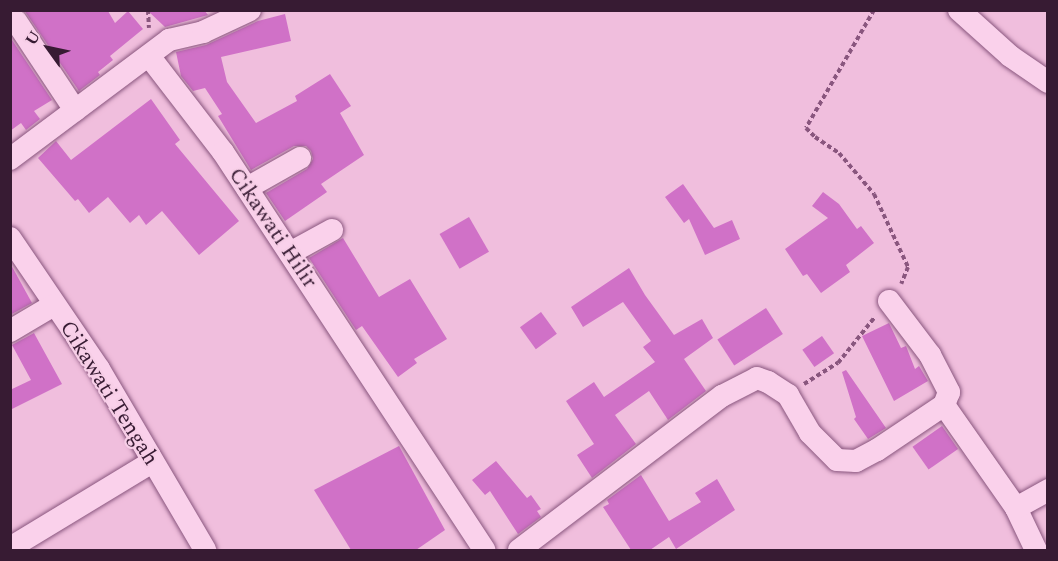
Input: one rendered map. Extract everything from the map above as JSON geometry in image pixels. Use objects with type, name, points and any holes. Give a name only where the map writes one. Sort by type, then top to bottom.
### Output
[{"type":"street","points":[[10,159],[169,40],[203,32],[250,10]]},
{"type":"street","points":[[959,10],[1010,56],[1047,82]]},
{"type":"street","points":[[16,21],[75,110]]},
{"type":"street","name":"Cikawati Hilir","points":[[149,56],[188,104],[247,188],[482,550]]},
{"type":"street","points":[[247,188],[300,158]]},
{"type":"street","points":[[290,253],[332,230]]},
{"type":"street","name":"Cikawati Tengah","points":[[10,238],[99,369],[205,550]]},
{"type":"street","points":[[519,550],[722,396],[757,378],[788,395],[810,433],[837,460],[856,461],[944,405],[949,392],[930,355],[889,301]]},
{"type":"street","points":[[10,331],[54,305]]},
{"type":"street","points":[[944,405],[1016,508],[1036,550]]},
{"type":"street","points":[[10,548],[152,462]]},
{"type":"street","points":[[1016,508],[1047,490]]},
{"type":"path","points":[[788,395],[838,363],[889,301],[908,267],[874,194],[839,153],[806,128],[874,10]]},
{"type":"building","points":[[24,10],[108,11],[115,23],[128,11],[143,29],[110,56],[113,60],[98,72],[100,75],[79,91]]},
{"type":"building","points":[[147,10],[204,10],[208,15],[165,27]]},
{"type":"building","points":[[285,14],[291,41],[221,57],[227,82],[256,123],[297,101],[295,96],[330,74],[351,106],[340,113],[364,155],[321,184],[327,192],[285,221],[266,193],[307,169],[313,159],[311,151],[306,146],[294,146],[251,170],[218,116],[222,114],[205,88],[193,91],[181,76],[176,52],[206,45],[258,21]]},
{"type":"building","points":[[10,37],[52,100],[34,111],[40,119],[26,130],[21,123],[10,131]]},
{"type":"building","points":[[151,99],[180,140],[175,144],[239,221],[199,255],[162,211],[146,225],[139,215],[130,223],[108,197],[89,213],[78,199],[75,201],[38,158],[56,141],[71,160]]},
{"type":"building","points":[[683,184],[714,228],[732,220],[740,239],[705,255],[689,219],[684,223],[665,197]]},
{"type":"building","points":[[823,192],[839,204],[857,229],[861,226],[874,243],[846,265],[850,272],[821,293],[807,274],[803,276],[785,249],[828,218],[812,206]]},
{"type":"building","points":[[469,217],[489,252],[460,269],[440,234]]},
{"type":"building","points":[[343,238],[379,297],[410,279],[447,339],[414,359],[417,363],[398,377],[362,326],[356,330],[309,258]]},
{"type":"building","points":[[10,263],[32,303],[10,315]]},
{"type":"building","points":[[629,268],[674,335],[702,319],[713,338],[684,359],[706,391],[668,420],[649,391],[615,415],[636,444],[592,478],[577,455],[594,444],[566,401],[594,382],[604,397],[655,362],[643,347],[651,341],[623,302],[583,327],[571,307]]},
{"type":"building","points":[[766,308],[783,334],[734,366],[717,340]]},
{"type":"building","points":[[541,312],[557,334],[536,349],[520,327]]},
{"type":"building","points":[[889,323],[901,348],[906,346],[915,369],[919,366],[928,381],[894,401],[862,336]]},
{"type":"building","points":[[34,333],[62,384],[10,410],[10,390],[31,380],[12,345]]},
{"type":"building","points":[[822,336],[834,353],[814,367],[802,350]]},
{"type":"building","points":[[846,370],[886,428],[868,439],[854,419],[856,417],[842,372]]},
{"type":"building","points":[[942,426],[958,449],[929,470],[913,447]]},
{"type":"building","points":[[399,446],[445,530],[416,550],[351,550],[314,490]]},
{"type":"building","points":[[496,461],[527,498],[531,495],[541,509],[537,511],[541,517],[518,534],[490,491],[485,495],[472,480]]},
{"type":"building","points":[[641,475],[669,521],[701,502],[695,493],[717,479],[735,510],[676,549],[669,537],[650,550],[631,550],[603,507],[609,504],[607,500]]}]
